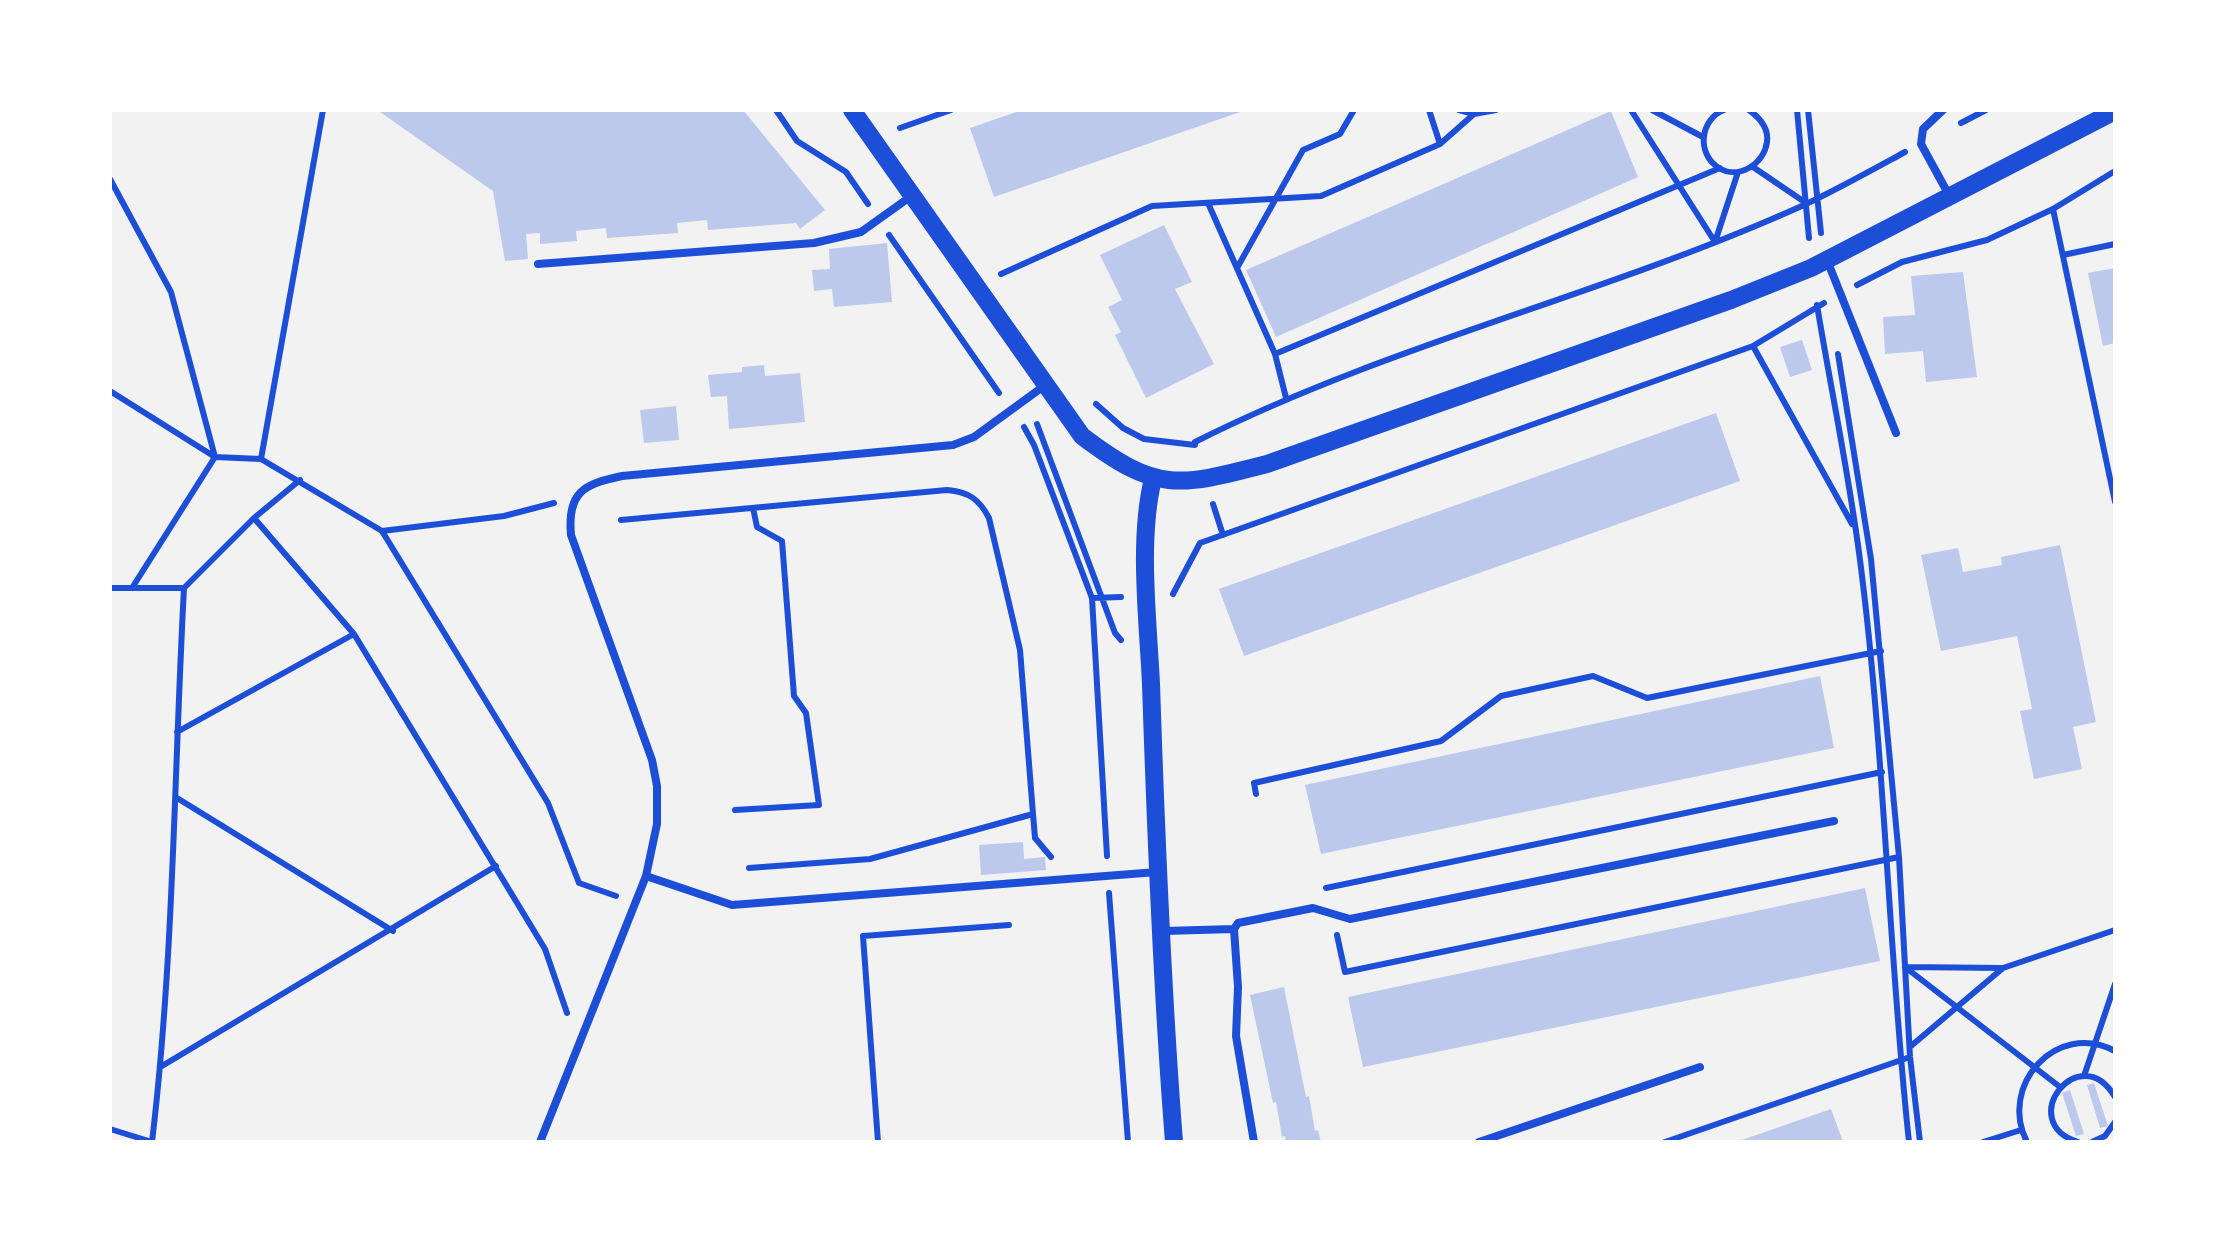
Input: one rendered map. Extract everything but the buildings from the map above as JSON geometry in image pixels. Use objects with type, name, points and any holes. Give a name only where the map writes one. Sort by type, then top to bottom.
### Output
[{"type":"street","points":[[852,110],[1082,436],[1121,466],[1152,479],[1206,480],[1267,464],[1731,300],[1820,264],[2115,111]]},
{"type":"street","points":[[1152,479],[1146,505],[1157,872],[1174,1142]]},
{"type":"lane","points":[[1943,110],[1923,129],[1921,144],[1950,196]]},
{"type":"lane","points":[[538,264],[814,243],[861,232],[912,196]]},
{"type":"lane","points":[[1820,264],[1841,294],[1896,433]]},
{"type":"lane","points":[[540,1142],[646,876],[657,824],[652,760],[571,534],[569,516],[575,498],[586,486],[622,476],[953,445],[974,438],[1044,386]]},
{"type":"lane","points":[[1254,1142],[1236,1036],[1234,929],[1238,923],[1313,908],[1350,919],[1834,821]]},
{"type":"lane","points":[[646,876],[732,905],[1157,872]]},
{"type":"lane","points":[[1160,931],[1234,929]]},
{"type":"lane","points":[[1479,1142],[1700,1067]]},
{"type":"path","points":[[262,459],[324,110]]},
{"type":"path","points":[[776,110],[797,141],[846,172],[1012,412],[1034,446],[1092,598],[1126,597]]},
{"type":"path","points":[[900,128],[952,110]]},
{"type":"path","points":[[1237,268],[1303,150],[1340,134],[1354,110]]},
{"type":"path","points":[[1429,110],[1440,144]]},
{"type":"path","points":[[1459,110],[1474,114],[1496,110]]},
{"type":"path","points":[[1631,110],[1715,242]]},
{"type":"path","points":[[1652,110],[1703,136]]},
{"type":"path","points":[[1720,111],[1707,123],[1703,136],[1707,155],[1720,168],[1738,172],[1753,167],[1764,154],[1768,138],[1763,122],[1750,110]]},
{"type":"path","points":[[1796,110],[1807,204],[1820,264]]},
{"type":"path","points":[[1808,110],[1818,198],[1817,307],[1856,532],[1870,654],[1909,1142]]},
{"type":"path","points":[[1086,394],[1123,428],[1144,439],[1194,442],[1286,398],[1715,242],[1807,204],[1986,110]]},
{"type":"path","points":[[1009,287],[1000,274],[1152,206],[1321,196],[1440,144],[1474,114]]},
{"type":"path","points":[[1753,167],[1807,204]]},
{"type":"path","points":[[1275,354],[1720,168]]},
{"type":"path","points":[[1841,294],[1902,262],[1987,240],[2053,208],[2115,171]]},
{"type":"path","points":[[1715,242],[1738,172]]},
{"type":"path","points":[[110,179],[171,292],[215,457],[132,588]]},
{"type":"path","points":[[1208,203],[1275,354],[1286,398]]},
{"type":"path","points":[[2053,208],[2115,502]]},
{"type":"path","points":[[2063,256],[2115,244]]},
{"type":"path","points":[[1172,595],[1200,543],[1753,346],[1830,300],[1832,318]]},
{"type":"path","points":[[1836,337],[1871,559],[1892,770],[1910,1057],[1920,1142]]},
{"type":"path","points":[[1753,346],[1871,559]]},
{"type":"path","points":[[110,391],[215,457],[262,459],[382,531],[548,803],[579,883],[636,903]]},
{"type":"path","points":[[1023,403],[1037,424],[1115,634],[1122,641],[1150,652]]},
{"type":"path","points":[[1194,442],[1223,535]]},
{"type":"path","points":[[110,1129],[152,1142],[161,1066],[184,588],[254,518],[300,480]]},
{"type":"path","points":[[622,520],[948,490],[972,495],[982,504],[988,518],[1020,650],[1035,838],[1053,860],[1055,879]]},
{"type":"path","points":[[382,531],[504,516],[575,498]]},
{"type":"path","points":[[735,810],[819,805],[806,713],[794,696],[782,541],[757,527],[754,508]]},
{"type":"path","points":[[254,518],[354,634],[545,948],[580,1047]]},
{"type":"path","points":[[110,588],[184,588]]},
{"type":"path","points":[[176,733],[354,634]]},
{"type":"path","points":[[1256,794],[1254,783],[1440,741],[1501,696],[1592,676],[1648,698],[1880,652]]},
{"type":"path","points":[[1324,888],[1892,770]]},
{"type":"path","points":[[176,798],[392,930]]},
{"type":"path","points":[[749,868],[870,860],[1033,814]]},
{"type":"path","points":[[1333,914],[1345,972],[1899,857]]},
{"type":"path","points":[[161,1066],[496,866]]},
{"type":"path","points":[[878,1142],[863,936],[1009,925]]},
{"type":"path","points":[[1905,967],[2002,968],[2115,930]]},
{"type":"path","points":[[1905,967],[2060,1087]]},
{"type":"path","points":[[1910,1047],[2002,968]]},
{"type":"path","points":[[2084,1076],[2115,984]]},
{"type":"path","points":[[2027,1142],[2018,1109],[2021,1088],[2034,1067],[2064,1046],[2095,1044],[2115,1051]]},
{"type":"path","points":[[1665,1142],[1910,1057]]},
{"type":"path","points":[[2073,1141],[2062,1134],[2052,1116],[2051,1106],[2060,1087],[2084,1076],[2099,1079],[2115,1097]]},
{"type":"path","points":[[2092,1142],[2108,1139],[2115,1122]]},
{"type":"path","points":[[1983,1142],[2021,1130]]}]
